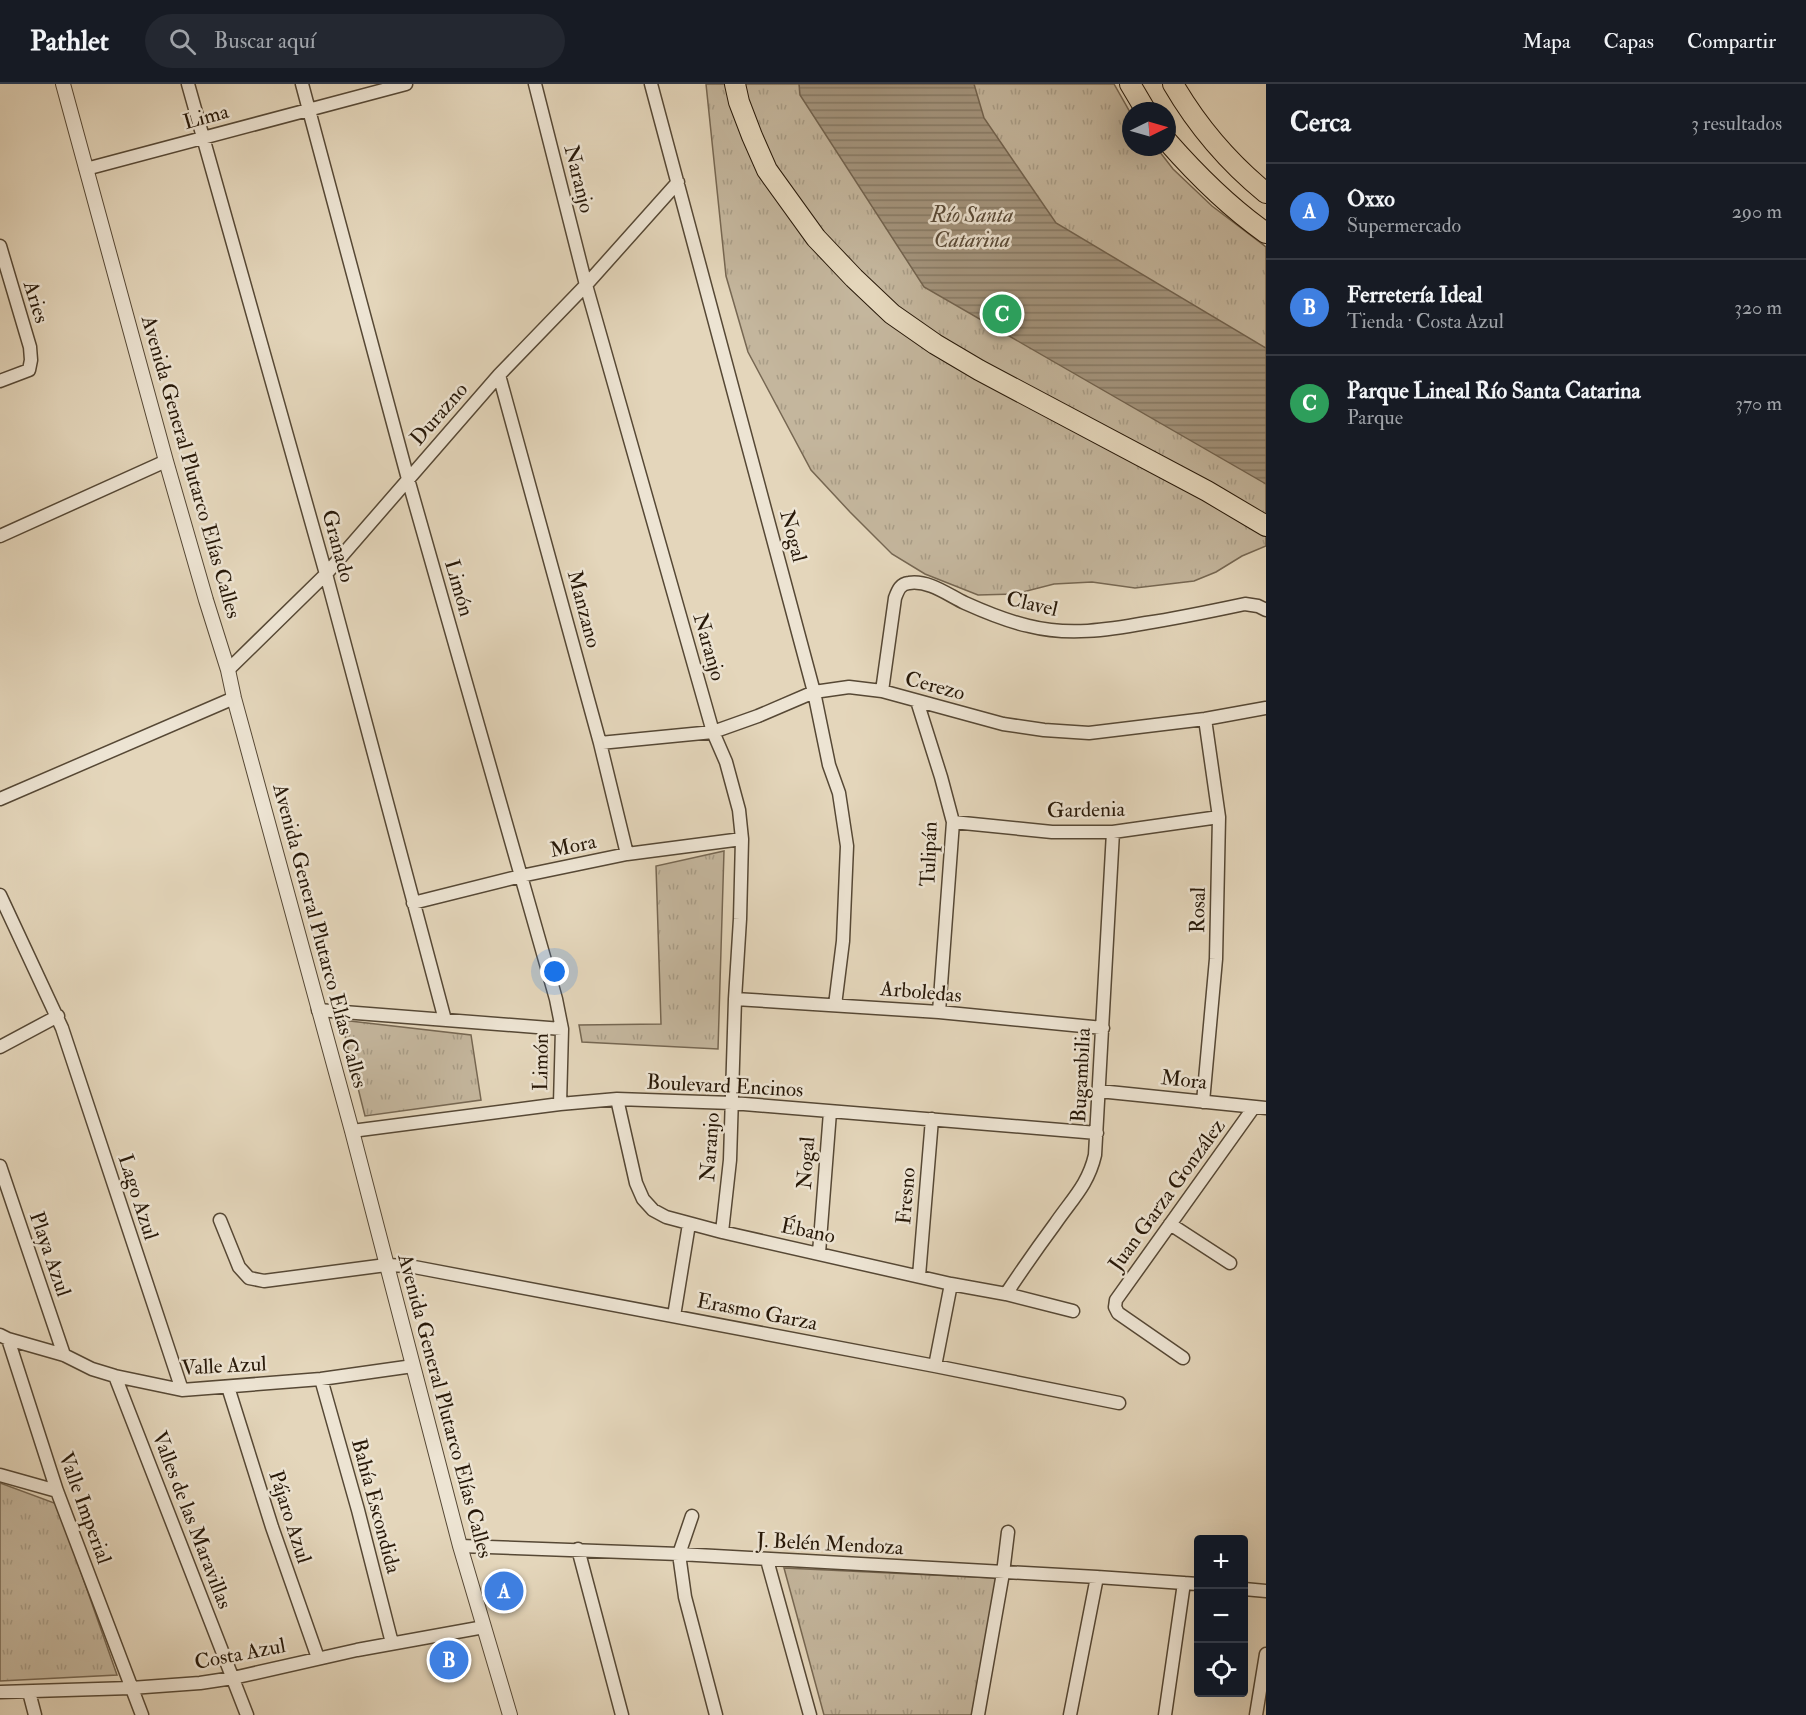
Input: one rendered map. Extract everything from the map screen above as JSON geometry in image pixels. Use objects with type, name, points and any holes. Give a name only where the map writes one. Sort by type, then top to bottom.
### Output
[{"type":"highway","points":[[735,84],[752,136],[767,170],[816,238],[892,314],[935,344],[980,370],[1207,491],[1266,526]]},
{"type":"highway","points":[[1130,84],[1141,102]]},
{"type":"highway","points":[[1173,84],[1186,107],[1211,141],[1241,173],[1266,193]]},
{"type":"highway","points":[[1176,151],[1194,172],[1266,233]]},
{"type":"street","name":"Avenida General Plutarco Elías Calles","points":[[63,84],[166,461],[228,670],[352,1131],[460,1546],[510,1715]]},
{"type":"street","name":"Granado","points":[[188,84],[326,574],[445,1020]]},
{"type":"street","name":"Limón","points":[[302,84],[408,479],[556,999],[562,1029],[560,1104]]},
{"type":"street","name":"Lima","points":[[86,169],[406,84]]},
{"type":"street","name":"Naranjo","points":[[535,84],[586,285],[713,732],[726,762],[740,810],[742,839],[740,920],[730,1160],[722,1232]]},
{"type":"street","name":"Nogal","points":[[651,84],[814,692],[829,765],[839,793],[847,846],[843,941],[835,1005]]},
{"type":"street","name":"Durazno","points":[[228,670],[326,574],[499,375],[586,285],[678,182]]},
{"type":"street","name":"Aries","points":[[0,246],[5,288],[30,347],[31,360],[28,370],[0,381]]},
{"type":"street","name":"Manzano","points":[[499,375],[600,743],[627,854]]},
{"type":"street","points":[[0,536],[166,461]]},
{"type":"street","name":"Clavel","points":[[882,691],[895,598],[900,587],[907,583],[930,586],[1004,620],[1058,631],[1084,632],[1120,627],[1245,604],[1266,610]]},
{"type":"street","name":"Cerezo","points":[[600,743],[713,732],[814,692],[849,687],[882,691],[1003,724],[1089,733],[1205,719],[1266,708]]},
{"type":"street","points":[[0,799],[234,698]]},
{"type":"street","name":"Tulipán","points":[[917,701],[938,766],[952,822],[939,1012]]},
{"type":"street","name":"Rosal","points":[[1203,1102],[1216,959],[1219,817],[1205,719]]},
{"type":"street","name":"Gardenia","points":[[952,822],[1052,832],[1113,832],[1219,817]]},
{"type":"street","name":"Bugambilia","points":[[1006,1294],[1084,1186],[1092,1170],[1097,1133],[1113,832]]},
{"type":"street","name":"Mora","points":[[413,903],[521,876],[627,854],[742,839]]},
{"type":"street","name":"Lago Azul","points":[[0,895],[58,1016],[182,1390]]},
{"type":"street","name":"Arboledas","points":[[735,999],[939,1012],[1103,1028]]},
{"type":"street","points":[[318,1010],[562,1029]]},
{"type":"street","points":[[0,1047],[58,1016]]},
{"type":"street","name":"Mora","points":[[1099,1091],[1260,1107]]},
{"type":"street","name":"Boulevard Encinos","points":[[352,1131],[560,1104],[617,1099],[732,1103],[1097,1133]]},
{"type":"street","name":"Ébano","points":[[617,1099],[636,1183],[643,1199],[653,1210],[666,1217],[722,1232],[951,1284],[1006,1294],[1073,1311]]},
{"type":"street","name":"Juan Garza González","points":[[1183,1358],[1118,1313],[1115,1307],[1116,1300],[1170,1224],[1260,1107]]},
{"type":"street","name":"Nogal","points":[[819,1253],[830,1112]]},
{"type":"street","name":"Fresno","points":[[919,1276],[932,1119]]},
{"type":"street","name":"Playa Azul","points":[[0,1166],[63,1355]]},
{"type":"street","name":"Erasmo Garza","points":[[220,1220],[239,1268],[243,1274],[254,1280],[274,1280],[399,1264],[428,1268],[1119,1403]]},
{"type":"street","points":[[674,1316],[689,1224]]},
{"type":"street","points":[[1170,1224],[1230,1263]]},
{"type":"street","points":[[935,1366],[951,1284]]},
{"type":"street","name":"Valle Azul","points":[[4,1337],[63,1355],[92,1369],[115,1376],[182,1390],[321,1378],[413,1366]]},
{"type":"street","name":"Valle Imperial","points":[[4,1337],[57,1491],[141,1715]]},
{"type":"street","name":"Valles de las Maravillas","points":[[115,1376],[247,1715]]},
{"type":"street","name":"Bahía Escondida","points":[[321,1378],[392,1643]]},
{"type":"street","name":"Pájaro Azul","points":[[228,1387],[272,1527],[318,1658]]},
{"type":"street","points":[[0,1475],[57,1491]]},
{"type":"street","points":[[692,1516],[679,1554],[685,1597],[716,1715]]},
{"type":"street","points":[[978,1715],[1008,1532]]},
{"type":"street","name":"J. Belén Mendoza","points":[[460,1546],[679,1554],[1194,1584]]},
{"type":"street","points":[[578,1549],[622,1715]]},
{"type":"street","points":[[767,1560],[810,1715]]},
{"type":"street","points":[[1070,1715],[1097,1577]]},
{"type":"street","points":[[1164,1715],[1184,1583]]},
{"type":"street","points":[[1248,1589],[1266,1591]]},
{"type":"street","name":"Costa Azul","points":[[0,1692],[131,1688],[200,1683],[233,1678],[392,1643],[484,1627]]},
{"type":"street","points":[[1256,1715],[1266,1654]]},
{"type":"street","points":[[29,1692],[35,1715]]},
{"type":"green space","points":[[706,84],[1114,84],[1124,102],[1122,102],[1122,156],[1163,156],[1173,169],[1212,206],[1266,247],[1266,546],[1194,581],[1135,588],[1092,582],[1054,584],[1015,594],[978,595],[925,574],[892,554],[811,470],[748,352],[726,276]]},
{"type":"green space","points":[[724,851],[718,1049],[582,1042],[579,1025],[661,1024],[656,866]]},
{"type":"green space","points":[[341,1020],[471,1035],[481,1100],[365,1116]]},
{"type":"green space","points":[[0,1483],[57,1504],[117,1675],[0,1681]]},
{"type":"green space","points":[[784,1568],[996,1578],[975,1715],[824,1715]]},
{"type":"water","name":"Río Santa Catarina","points":[[799,84],[974,84],[984,118],[1056,223],[1266,348],[1266,484],[924,287],[800,95]]},
{"type":"place","name":"Parque Lineal Río Santa Catarina","points":[[1002,314]]},
{"type":"place","name":"Oxxo","points":[[504,1591]]},
{"type":"place","name":"Ferretería Ideal","points":[[449,1660]]}]
